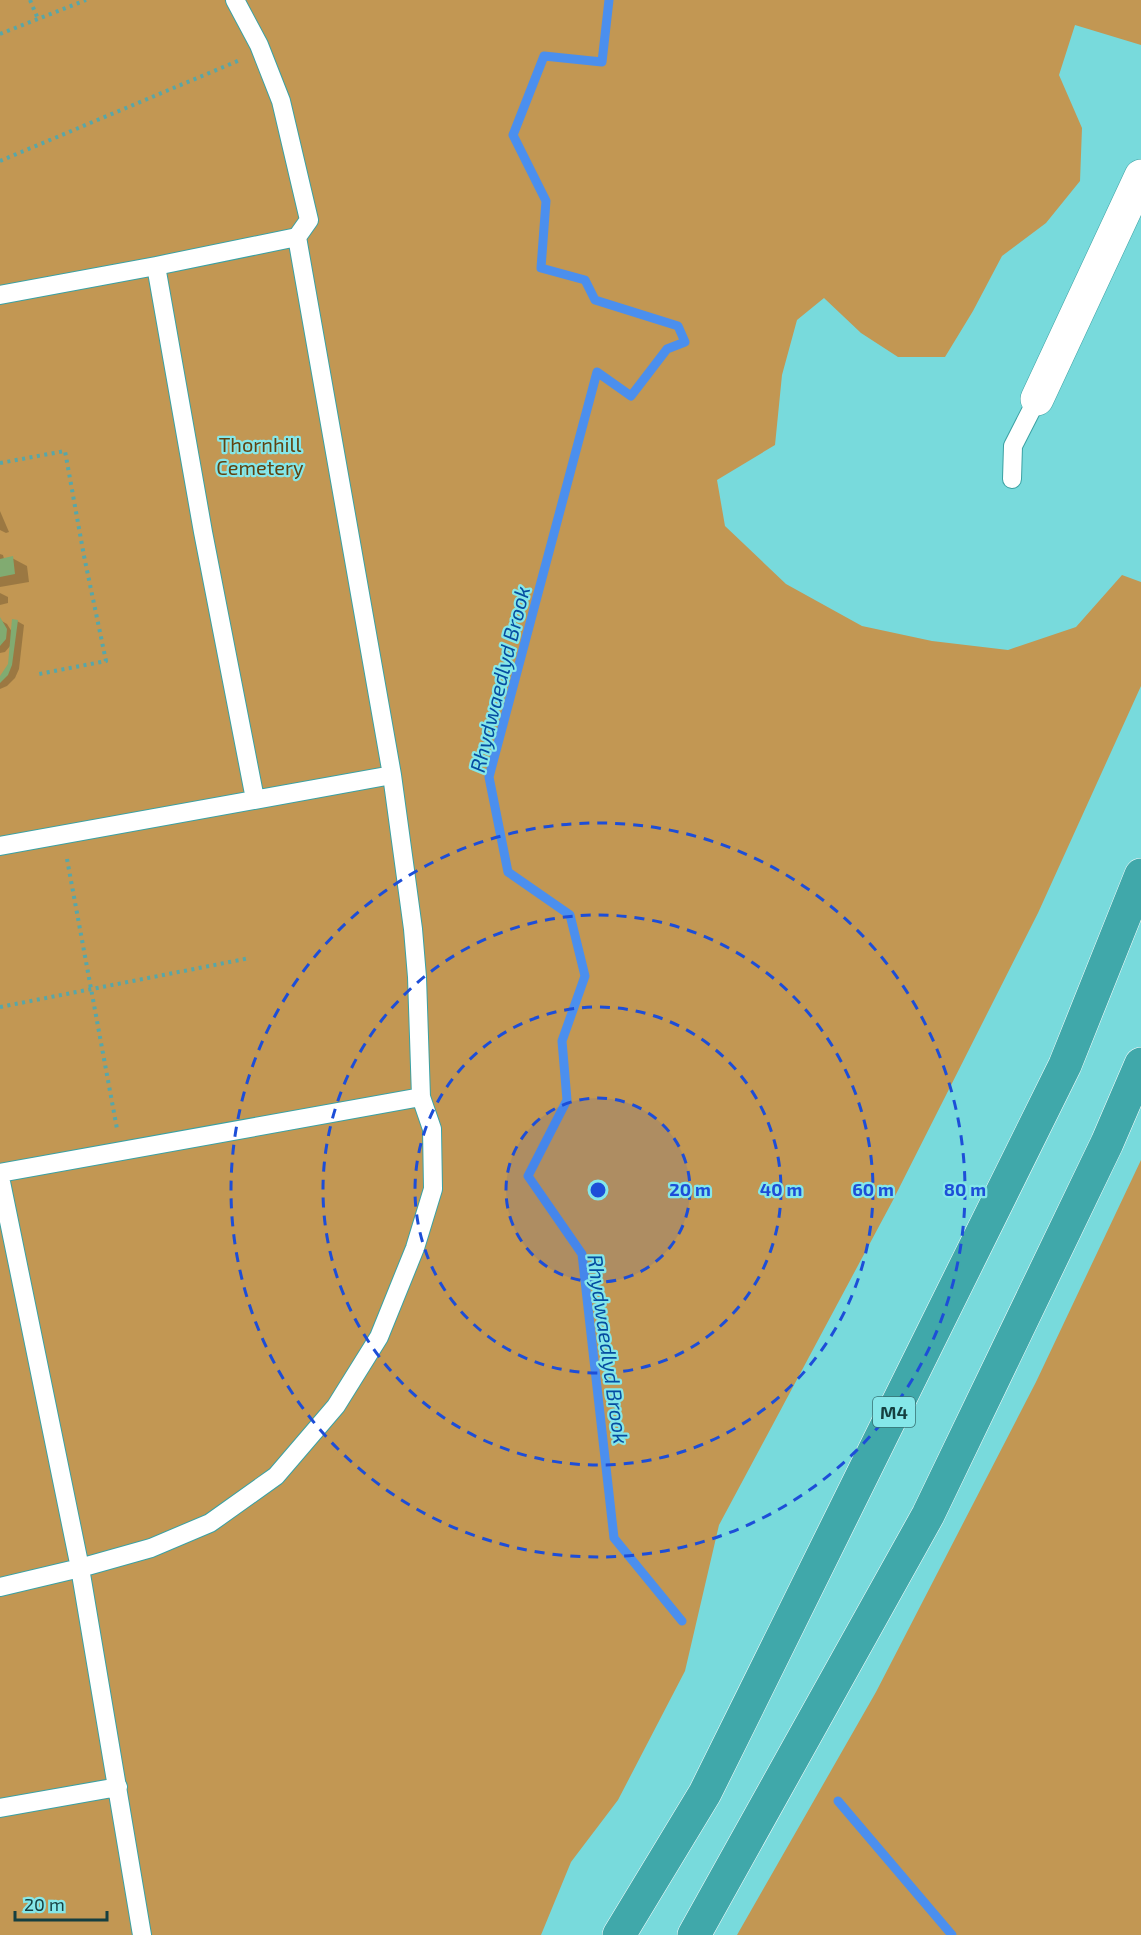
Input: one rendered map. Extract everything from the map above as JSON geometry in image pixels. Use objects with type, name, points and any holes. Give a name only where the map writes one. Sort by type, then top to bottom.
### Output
[{"type":"highway","name":"M4","points":[[619,1935],[705,1793],[1059,1076],[1141,875]]},
{"type":"highway","points":[[694,1935],[928,1515],[1107,1143],[1141,1064]]},
{"type":"street","points":[[1037,399],[1141,176]]},
{"type":"lane","points":[[0,295],[297,237],[309,220],[281,101],[261,50],[235,0]]},
{"type":"lane","points":[[0,1587],[151,1548],[210,1523],[276,1476],[336,1406],[379,1337],[415,1248],[433,1189],[432,1129],[421,1097],[417,977],[409,892],[392,775],[297,237]]},
{"type":"lane","points":[[156,266],[203,532],[255,799]]},
{"type":"lane","points":[[1012,479],[1013,446],[1037,399]]},
{"type":"lane","points":[[0,846],[392,775]]},
{"type":"lane","points":[[142,1935],[80,1568],[0,1175],[421,1097]]},
{"type":"lane","points":[[0,1808],[118,1787]]},
{"type":"path","points":[[30,0],[38,19]]},
{"type":"path","points":[[0,34],[86,0]]},
{"type":"path","points":[[0,161],[261,50]]},
{"type":"path","points":[[0,463],[65,451],[106,661],[39,674]]},
{"type":"path","points":[[63,834],[121,1151]]},
{"type":"path","points":[[0,1007],[250,958]]},
{"type":"green space","name":"Thornhill Cemetery","points":[[0,0],[1141,0],[1141,45],[1075,25],[1059,75],[1082,128],[1080,181],[1046,223],[1002,256],[945,357],[898,357],[861,333],[824,298],[797,320],[782,375],[775,445],[717,480],[725,526],[786,584],[862,626],[932,641],[1008,650],[1076,627],[1122,575],[1141,582],[1141,686],[1038,913],[892,1202],[719,1525],[685,1671],[618,1800],[571,1862],[541,1935],[0,1935]]},
{"type":"green space","points":[[1141,1160],[1141,1935],[737,1935],[876,1692],[1036,1382]]},
{"type":"building","points":[[13,556],[15,574],[0,577],[0,559]]},
{"type":"building","points":[[0,617],[7,629],[6,639],[0,646]]},
{"type":"building","points":[[12,619],[18,620],[12,665],[8,675],[0,683],[0,676],[8,664]]},
{"type":"waterway","name":"Rhydwaedlyd Brook","points":[[609,0],[602,62],[544,56],[513,135],[546,201],[541,268],[585,280],[595,300],[678,326],[685,342],[667,349],[631,396],[597,372],[489,777],[508,872],[570,915],[585,976],[562,1041],[567,1100],[528,1176],[582,1254],[614,1538],[682,1621]]},
{"type":"waterway","name":"Rhydwaedlyd Brook","points":[[838,1801],[952,1935]]}]
